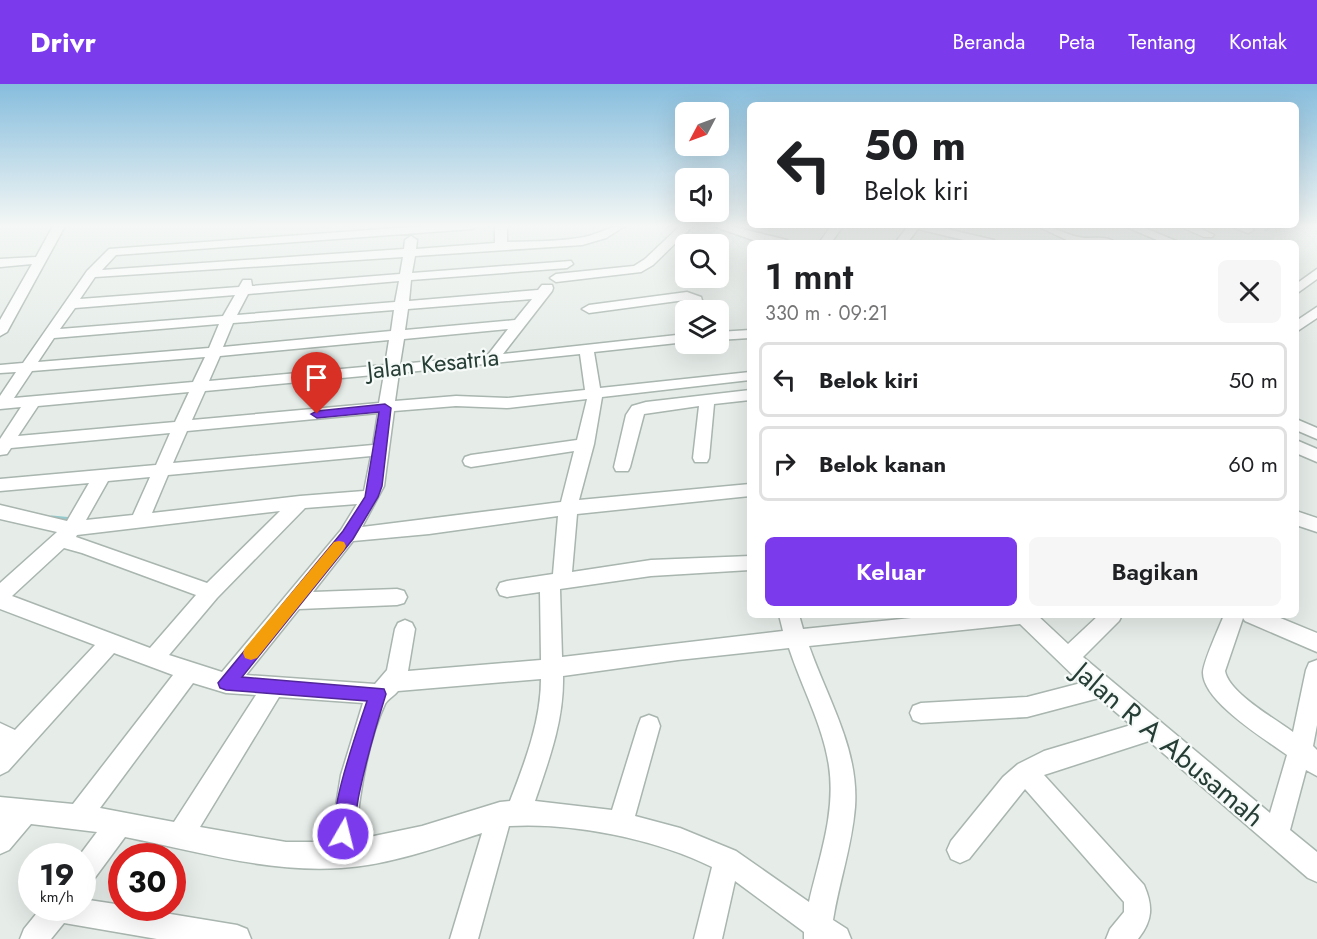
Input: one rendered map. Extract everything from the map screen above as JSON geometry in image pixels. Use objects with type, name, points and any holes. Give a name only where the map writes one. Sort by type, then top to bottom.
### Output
[{"type":"street","points":[[0,332],[37,266]]},
{"type":"street","points":[[1,404],[98,266]]},
{"type":"street","points":[[91,274],[224,266]]},
{"type":"street","points":[[139,522],[198,386],[254,266]]},
{"type":"street","points":[[226,683],[348,535],[371,497],[406,266]]},
{"type":"street","points":[[71,304],[545,266]]},
{"type":"street","points":[[493,357],[566,266]]},
{"type":"street","points":[[556,278],[637,269],[642,266]]},
{"type":"street","points":[[1299,288],[1317,273]]},
{"type":"street","points":[[51,334],[542,294]]},
{"type":"street","points":[[589,309],[687,296],[696,300]]},
{"type":"street","points":[[0,299],[18,298]]},
{"type":"street","points":[[1299,322],[1317,311]]},
{"type":"street","points":[[1299,323],[1317,327]]},
{"type":"street","points":[[0,369],[517,324]]},
{"type":"street","points":[[729,335],[747,334]]},
{"type":"street","name":"Jalan Kesatria","points":[[1,404],[391,369],[675,339]]},
{"type":"street","points":[[464,939],[509,813],[541,751],[549,720],[556,582],[568,508],[596,402],[586,349]]},
{"type":"street","points":[[3,448],[456,401],[507,403],[747,376]]},
{"type":"street","points":[[622,467],[634,415],[638,410],[747,395]]},
{"type":"street","points":[[701,458],[707,399]]},
{"type":"street","points":[[3,448],[33,401]]},
{"type":"street","points":[[1299,425],[1317,434]]},
{"type":"street","points":[[471,461],[586,444]]},
{"type":"street","points":[[1299,447],[1317,456]]},
{"type":"street","points":[[0,485],[380,450]]},
{"type":"street","points":[[0,594],[67,534],[102,476]]},
{"type":"street","points":[[348,535],[429,527],[568,508],[747,490]]},
{"type":"street","points":[[67,534],[139,522],[300,502],[371,497]]},
{"type":"street","points":[[153,659],[210,592],[300,502]]},
{"type":"street","points":[[0,512],[67,534],[87,547],[210,592]]},
{"type":"street","points":[[1299,519],[1317,525]]},
{"type":"street","points":[[507,589],[651,568],[747,563]]},
{"type":"street","points":[[294,601],[397,597]]},
{"type":"street","points":[[0,600],[153,659],[226,683],[273,687],[385,688],[794,639],[995,618]]},
{"type":"street","points":[[0,809],[120,823],[212,843],[286,854],[341,855],[384,849],[509,813],[620,825],[678,840],[727,860],[824,935],[841,820],[842,768],[831,726],[794,639],[790,618]]},
{"type":"street","name":"Jalan R A Abusamah","points":[[1027,618],[1068,658],[1317,869]]},
{"type":"street","points":[[1068,658],[1109,618]]},
{"type":"street","points":[[1233,618],[1214,671],[1216,682],[1227,696],[1309,758]]},
{"type":"street","points":[[1259,618],[1317,643]]},
{"type":"street","points":[[341,855],[345,812],[358,755],[385,688],[405,629]]},
{"type":"street","points":[[0,763],[9,739],[110,643]]},
{"type":"street","points":[[1276,834],[1309,758],[1317,670]]},
{"type":"street","points":[[78,817],[184,678]]},
{"type":"street","points":[[180,836],[273,687]]},
{"type":"street","points":[[921,713],[1027,707],[1102,687]]},
{"type":"street","points":[[620,825],[649,726]]},
{"type":"street","points":[[960,850],[1012,785],[1026,772],[1044,762],[1098,748],[1152,729]]},
{"type":"street","points":[[1026,772],[1135,894],[1139,914],[1120,939]]},
{"type":"street","points":[[0,841],[26,811]]},
{"type":"street","points":[[96,855],[120,823]]},
{"type":"street","points":[[708,939],[727,860]]},
{"type":"street","points":[[34,939],[58,908],[160,933],[237,939]]},
{"type":"waterway","points":[[52,518],[73,520]]},
{"type":"slow traffic","points":[[251,653],[339,546]]},
{"type":"route","points":[[317,414],[385,408],[375,486],[371,497],[348,535],[226,683],[378,694],[358,755],[345,812],[343,834]]}]
